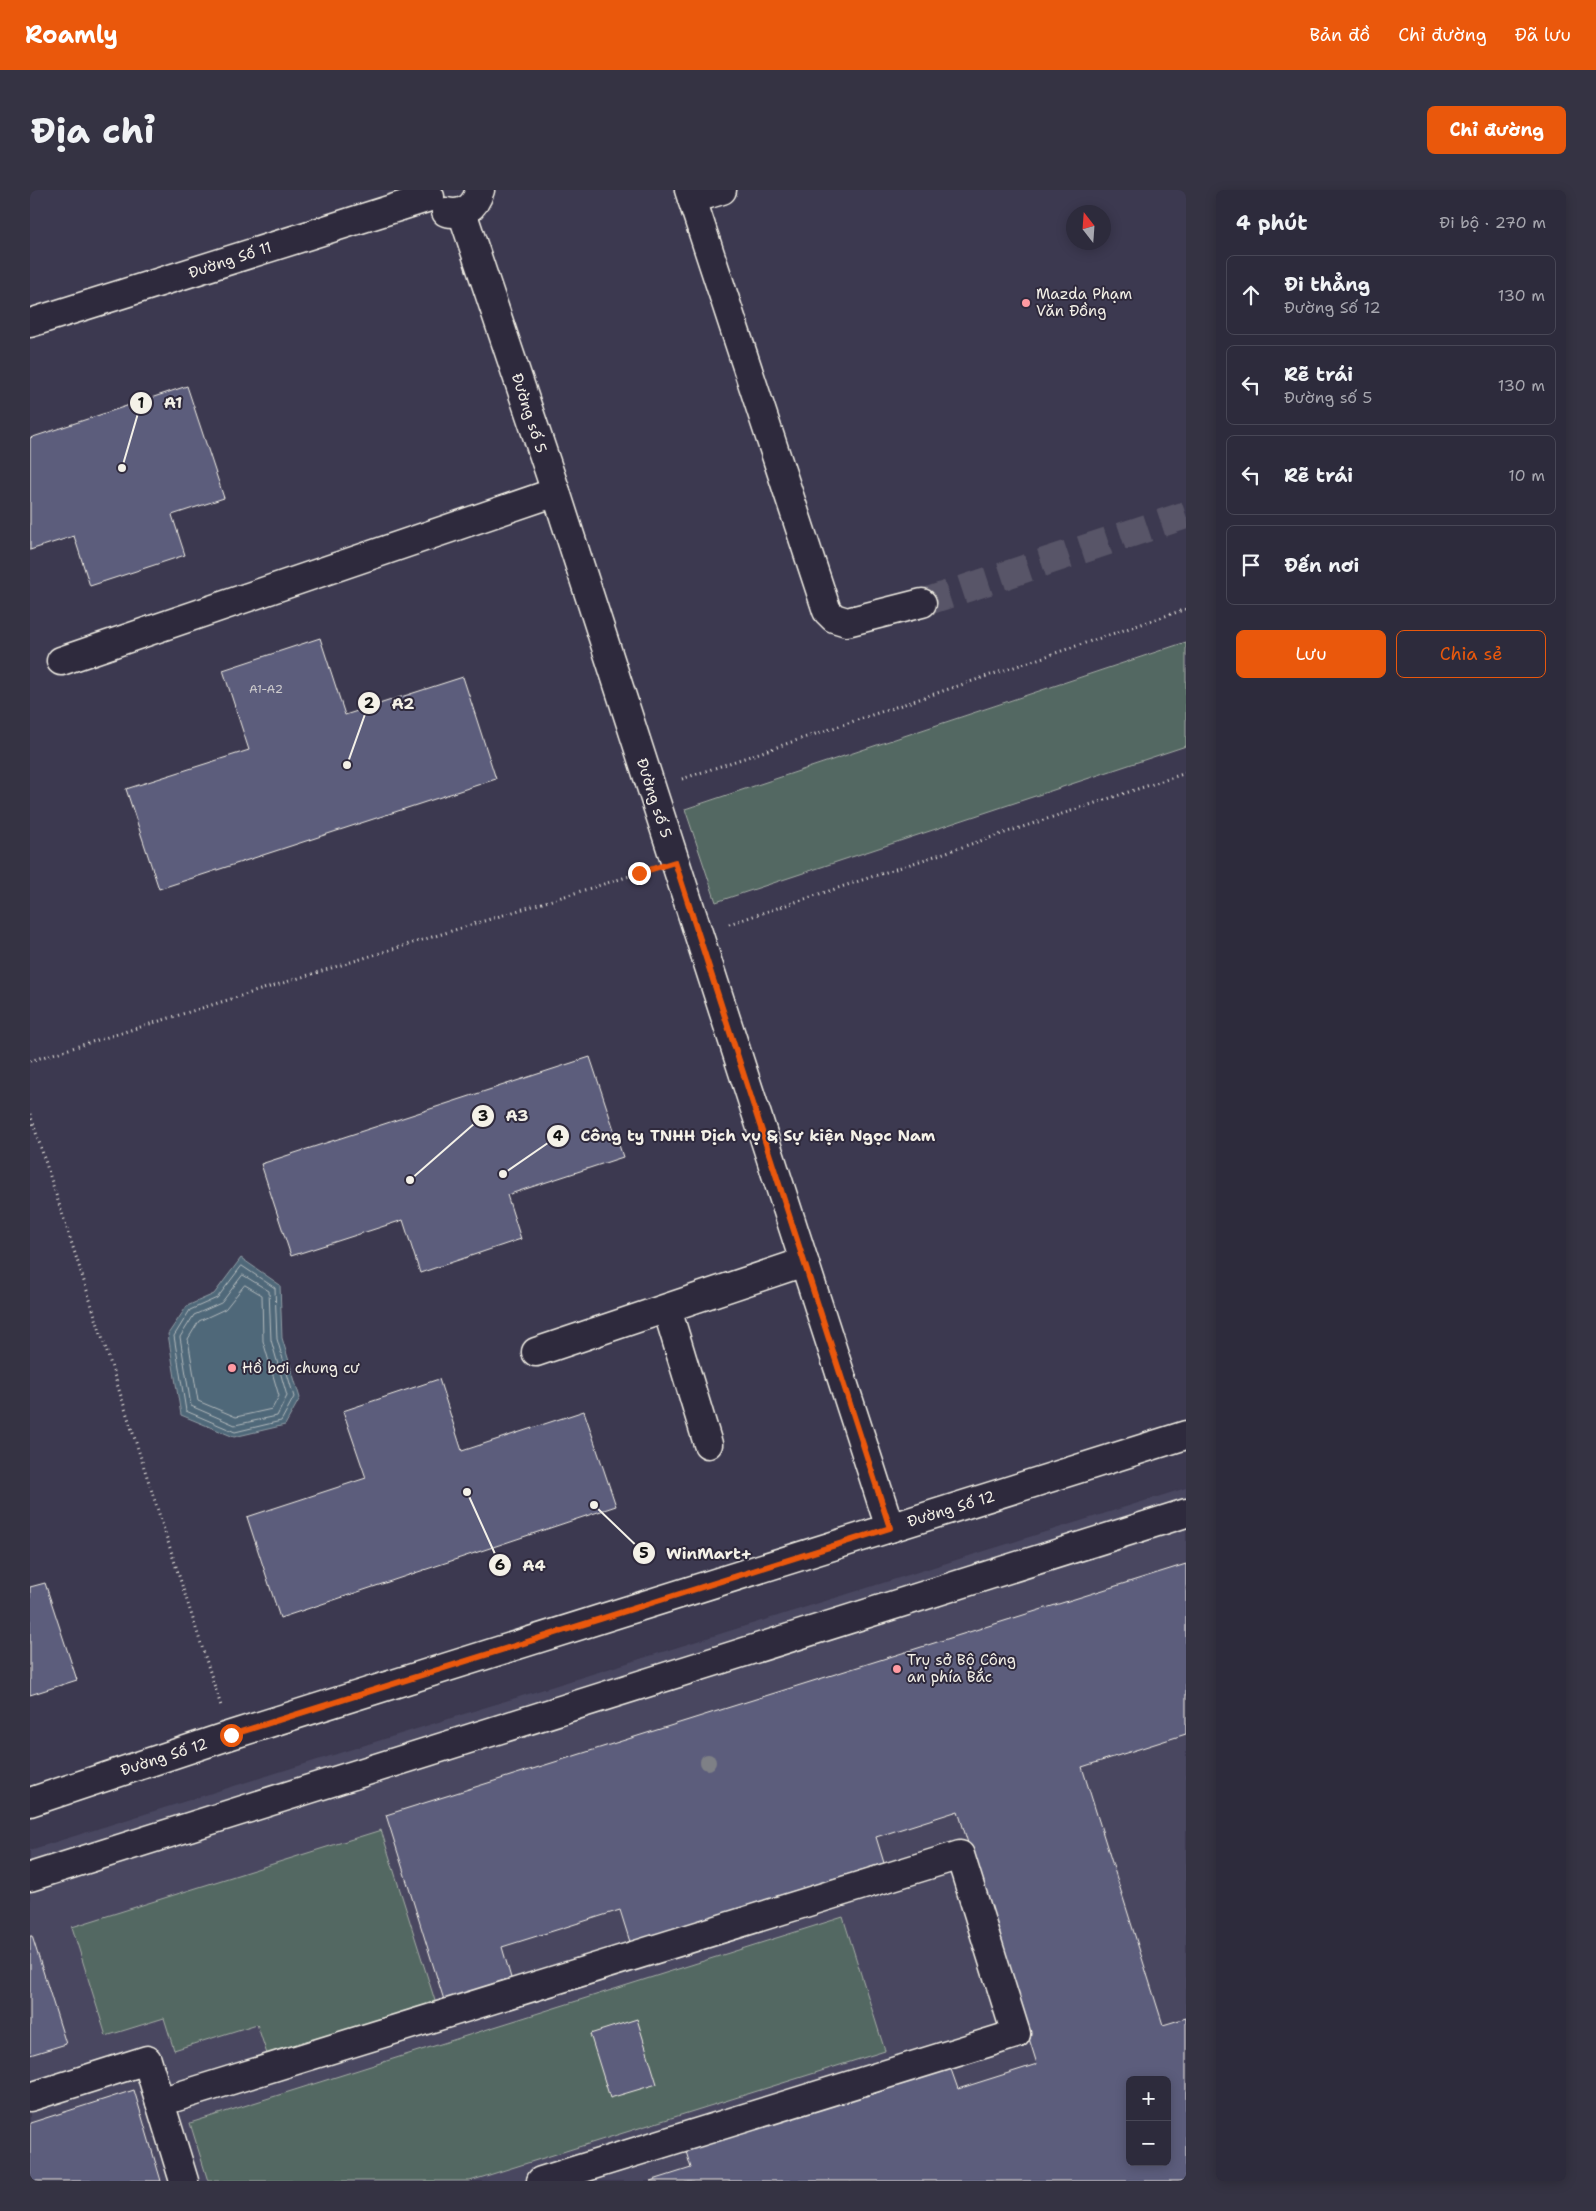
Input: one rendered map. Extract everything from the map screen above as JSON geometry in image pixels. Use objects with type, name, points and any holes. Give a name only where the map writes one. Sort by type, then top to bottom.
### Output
[{"type":"street","points":[[429,193],[441,210],[449,213],[462,212],[473,205],[480,190]]},
{"type":"street","points":[[722,190],[690,195],[827,611],[834,618],[847,622],[922,602]]},
{"type":"street","name":"Đường Số 11","points":[[30,323],[429,193]]},
{"type":"street","name":"Đường số 5","points":[[462,212],[556,492],[890,1528]]},
{"type":"street","points":[[61,661],[556,492]]},
{"type":"street","points":[[536,1352],[804,1262]]},
{"type":"street","points":[[667,1309],[708,1444]]},
{"type":"street","name":"Đường Số 12","points":[[30,1802],[231,1735],[1186,1435]]},
{"type":"street","points":[[30,1877],[1186,1513]]},
{"type":"street","points":[[160,2102],[960,1855],[1016,2034],[542,2181]]},
{"type":"street","points":[[30,2097],[147,2060],[184,2181]]},
{"type":"path","points":[[651,789],[1186,609]]},
{"type":"path","points":[[698,934],[1186,773]]},
{"type":"path","points":[[30,1061],[675,862]]},
{"type":"path","points":[[30,1114],[231,1735]]},
{"type":"shaded area","name":"Trụ sở Bộ Công an phía Bắc","points":[[1186,1488],[1186,2181],[30,2181],[30,1850]]},
{"type":"green space","points":[[1186,642],[1186,746],[716,902],[685,809]]},
{"type":"green space","points":[[381,1830],[436,2004],[268,2057],[257,2024],[174,2050],[164,2018],[106,2036],[72,1927]]},
{"type":"green space","points":[[843,1917],[885,2051],[470,2181],[208,2181],[190,2123]]},
{"type":"water","name":"Hồ bơi chung cư","points":[[241,1258],[280,1285],[282,1338],[300,1398],[285,1425],[234,1437],[181,1415],[168,1334],[187,1306],[214,1294]]},
{"type":"building","points":[[187,386],[224,498],[172,515],[185,555],[90,586],[74,536],[30,550],[30,438]]},
{"type":"building","points":[[320,638],[345,715],[463,677],[496,779],[159,889],[126,789],[249,750],[223,670]]},
{"type":"building","points":[[590,1057],[623,1157],[507,1195],[521,1239],[420,1273],[403,1220],[291,1256],[261,1164]]},
{"type":"building","points":[[439,1379],[462,1451],[584,1411],[616,1506],[280,1618],[247,1517],[366,1478],[343,1411]]},
{"type":"building","points":[[1186,1564],[1186,1734],[1082,1767],[1163,2025],[1186,2018],[1186,2181],[650,2181],[691,2168],[684,2145],[948,2061],[958,2089],[1037,2064],[958,1811],[876,1837],[884,1863],[630,1942],[620,1910],[502,1947],[511,1978],[444,2000],[386,1815]]},
{"type":"building","points":[[45,1583],[77,1680],[30,1695],[30,1587]]},
{"type":"building","points":[[30,1936],[32,1936],[66,2044],[30,2055]]},
{"type":"building","points":[[637,2019],[657,2084],[610,2098],[590,2034]]},
{"type":"building","points":[[134,2090],[161,2181],[30,2181],[30,2123]]},
{"type":"tunnel","points":[[922,603],[1186,515]]},
{"type":"place","name":"Mazda Phạm Văn Đồng","points":[[1026,303]]},
{"type":"place","name":"A1","points":[[122,468]]},
{"type":"place","name":"A2","points":[[347,765]]},
{"type":"place","name":"Công ty TNHH Dịch vụ & Sự kiện Ngọc Nam","points":[[503,1174]]},
{"type":"place","name":"A3","points":[[410,1180]]},
{"type":"place","name":"Hồ bơi chung cư","points":[[232,1368]]},
{"type":"place","name":"A4","points":[[467,1492]]},
{"type":"place","name":"WinMart+","points":[[594,1505]]},
{"type":"place","name":"Trụ sở Bộ Công an phía Bắc","points":[[897,1669]]},
{"type":"route","points":[[231,1735],[890,1528],[675,862],[639,873]]}]
